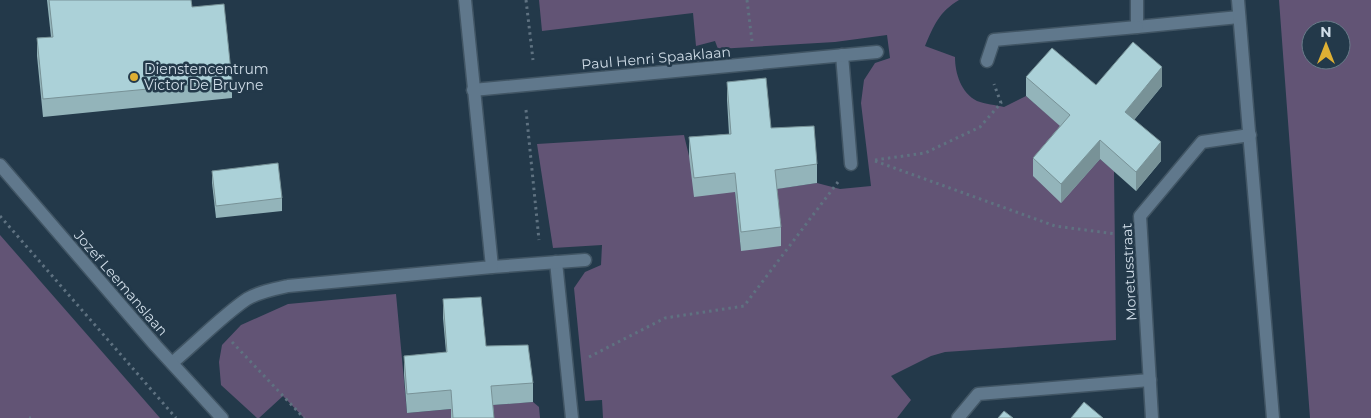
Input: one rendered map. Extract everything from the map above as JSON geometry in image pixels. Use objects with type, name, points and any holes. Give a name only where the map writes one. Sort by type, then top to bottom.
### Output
[{"type":"street","points":[[465,0],[492,267]]},
{"type":"street","points":[[1137,0],[1137,27]]},
{"type":"street","points":[[1238,0],[1273,418]]},
{"type":"street","points":[[987,61],[994,40],[1239,17]]},
{"type":"street","name":"Paul Henri Spaaklaan","points":[[474,90],[877,52]]},
{"type":"street","points":[[842,55],[851,164]]},
{"type":"street","name":"Moretusstraat","points":[[1152,418],[1140,216],[1202,142],[1250,134]]},
{"type":"street","name":"Jozef Leemanslaan","points":[[0,166],[172,364],[222,418]]},
{"type":"street","points":[[172,364],[248,299],[267,291],[288,286],[585,260]]},
{"type":"street","points":[[556,262],[572,418]]},
{"type":"street","points":[[958,418],[978,394],[1150,380]]},
{"type":"path","points":[[526,0],[535,84],[526,111],[541,263]]},
{"type":"path","points":[[747,0],[754,64]]},
{"type":"path","points":[[566,369],[665,318],[744,306],[851,164],[925,153],[980,127],[1001,103],[987,61]]},
{"type":"path","points":[[874,161],[1055,226],[1141,236]]},
{"type":"path","points":[[0,216],[176,418]]},
{"type":"path","points":[[216,326],[304,418]]},
{"type":"shaded area","points":[[539,0],[959,0],[942,14],[925,46],[955,57],[956,70],[963,88],[977,101],[1004,107],[1026,96],[1077,140],[1061,202],[1100,159],[1114,171],[1116,340],[945,352],[931,356],[891,376],[911,400],[897,418],[603,418],[602,400],[585,401],[574,288],[585,272],[601,265],[602,245],[553,248],[537,144],[684,135],[689,156],[735,192],[741,251],[775,189],[817,183],[840,189],[871,186],[861,103],[864,80],[875,63],[890,58],[887,35],[835,42],[718,49],[715,41],[696,46],[693,13],[542,31]]},
{"type":"shaded area","points":[[1279,0],[1371,0],[1371,418],[1310,418]]},
{"type":"shaded area","points":[[0,235],[160,418],[0,418]]},
{"type":"shaded area","points":[[396,294],[407,413],[451,409],[451,418],[304,418],[283,396],[257,418],[221,385],[219,362],[222,345],[241,325],[288,304]]},
{"type":"shaded area","points":[[533,402],[539,407],[540,418],[492,418],[491,405]]},
{"type":"building","name":"Dienstencentrum Victor De Bruyne","points":[[49,0],[191,0],[192,7],[224,4],[232,81],[43,99],[37,38],[53,37]]},
{"type":"building","points":[[1133,42],[1162,67],[1125,112],[1161,142],[1136,172],[1100,140],[1061,184],[1033,158],[1070,115],[1026,77],[1052,48],[1096,85]]},
{"type":"building","points":[[766,78],[771,128],[814,126],[817,164],[775,170],[781,227],[741,232],[735,173],[694,178],[689,137],[731,134],[727,82]]},
{"type":"building","points":[[278,163],[282,198],[216,206],[212,171]]},
{"type":"building","points":[[481,297],[486,346],[528,345],[533,383],[491,386],[494,418],[453,418],[451,390],[407,394],[404,356],[447,352],[443,299]]},
{"type":"building","points":[[1084,402],[1103,418],[1071,418]]},
{"type":"building","points":[[1004,411],[1013,418],[998,418]]},
{"type":"place","name":"Dienstencentrum Victor De Bruyne","points":[[134,77]]}]
